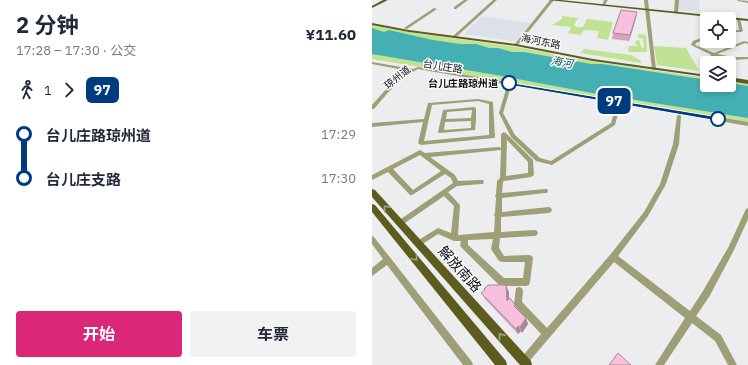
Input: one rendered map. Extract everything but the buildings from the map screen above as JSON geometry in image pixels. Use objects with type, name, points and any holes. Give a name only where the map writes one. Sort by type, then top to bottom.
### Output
[{"type":"main road","points":[[372,4],[376,0]]},
{"type":"main road","points":[[372,4],[382,0]]},
{"type":"main road","points":[[372,4],[386,0]]},
{"type":"main road","points":[[551,0],[748,20]]},
{"type":"main road","points":[[562,0],[748,20]]},
{"type":"main road","name":"海河东路","points":[[372,23],[456,36]]},
{"type":"main road","name":"海河东路","points":[[372,23],[398,29],[518,44],[593,60],[700,74]]},
{"type":"main road","points":[[736,79],[748,80]]},
{"type":"main road","name":"解放南路","points":[[372,192],[525,363]]},
{"type":"main road","points":[[372,207],[502,365]]},
{"type":"street","points":[[455,8],[466,0]]},
{"type":"street","points":[[486,0],[496,0]]},
{"type":"street","points":[[456,36],[496,0]]},
{"type":"street","points":[[518,44],[551,0]]},
{"type":"street","points":[[603,5],[606,0]]},
{"type":"street","points":[[646,0],[654,68]]},
{"type":"street","points":[[676,12],[677,0]]},
{"type":"street","points":[[739,0],[748,2]]},
{"type":"street","points":[[406,28],[436,9]]},
{"type":"street","points":[[738,20],[741,31]]},
{"type":"street","points":[[736,31],[748,32]]},
{"type":"street","points":[[700,40],[694,42],[693,45],[712,55],[735,60],[748,58]]},
{"type":"street","points":[[712,55],[745,42],[748,43]]},
{"type":"street","name":"台儿庄路","points":[[372,63],[748,124]]},
{"type":"street","name":"琼州道","points":[[372,108],[395,84],[412,70]]},
{"type":"street","name":"台儿庄路","points":[[421,70],[748,128]]},
{"type":"street","name":"琼州道","points":[[372,114],[392,92],[421,70]]},
{"type":"street","points":[[510,86],[501,113],[513,136],[538,160],[552,163],[613,124],[618,106]]},
{"type":"street","points":[[478,100],[491,103],[492,137],[421,143],[430,104],[462,102],[478,100]]},
{"type":"street","points":[[461,110],[462,102]]},
{"type":"street","points":[[474,108],[473,129],[441,132],[445,111],[461,110],[474,108]]},
{"type":"street","points":[[525,363],[547,334],[613,257],[646,214],[663,184],[676,144],[679,116]]},
{"type":"street","points":[[443,121],[474,119]]},
{"type":"street","points":[[372,125],[426,120]]},
{"type":"street","points":[[458,130],[458,140]]},
{"type":"street","points":[[465,237],[464,246],[502,282],[526,282],[529,258],[502,259],[495,249],[498,235],[498,196],[500,181],[503,179],[504,134],[531,161],[531,175],[503,179]]},
{"type":"street","points":[[425,155],[499,149]]},
{"type":"street","points":[[372,178],[420,152],[453,177],[456,184]]},
{"type":"street","points":[[389,169],[412,193],[446,171]]},
{"type":"street","points":[[400,223],[456,184],[481,182]]},
{"type":"street","points":[[498,196],[545,191]]},
{"type":"street","points":[[444,192],[457,204],[454,238]]},
{"type":"street","points":[[497,215],[549,210]]},
{"type":"street","points":[[659,365],[706,294],[732,248],[748,211]]},
{"type":"street","points":[[419,243],[438,231],[454,238],[535,233]]},
{"type":"street","points":[[372,239],[469,365]]},
{"type":"street","points":[[613,257],[718,338],[733,365]]},
{"type":"street","points":[[372,272],[388,260]]},
{"type":"street","points":[[519,291],[518,304],[547,334]]},
{"type":"shaded area","points":[[677,0],[699,0],[700,13],[677,10]]},
{"type":"shaded area","points":[[482,16],[532,23],[518,42],[464,34]]},
{"type":"green space","points":[[562,16],[578,18],[574,25],[577,27],[583,27],[587,19],[613,22],[608,40],[597,38],[599,31],[584,30],[581,35],[568,33],[571,27],[552,25],[562,19]]},
{"type":"green space","points":[[372,25],[415,33],[517,47],[591,61],[700,77],[700,92],[736,92],[736,82],[748,84],[748,122],[372,59]]},
{"type":"green space","points":[[639,34],[646,35],[647,52],[628,52],[629,46],[638,46],[635,43],[637,40],[640,41],[641,47],[644,48],[643,39],[637,37]]},
{"type":"green space","points":[[654,46],[686,48],[699,71],[657,65]]},
{"type":"green space","points":[[584,49],[631,55],[641,61],[641,63],[581,53]]},
{"type":"water","name":"海河","points":[[372,28],[384,32],[389,30],[433,40],[460,44],[476,44],[512,52],[524,52],[591,64],[602,64],[700,79],[700,92],[736,92],[736,84],[748,86],[748,118],[592,93],[372,54]]},
{"type":"bus line","name":"97","points":[[509,83],[718,119]]},
{"type":"place","name":"台儿庄路琼州道","points":[[509,83]]}]
